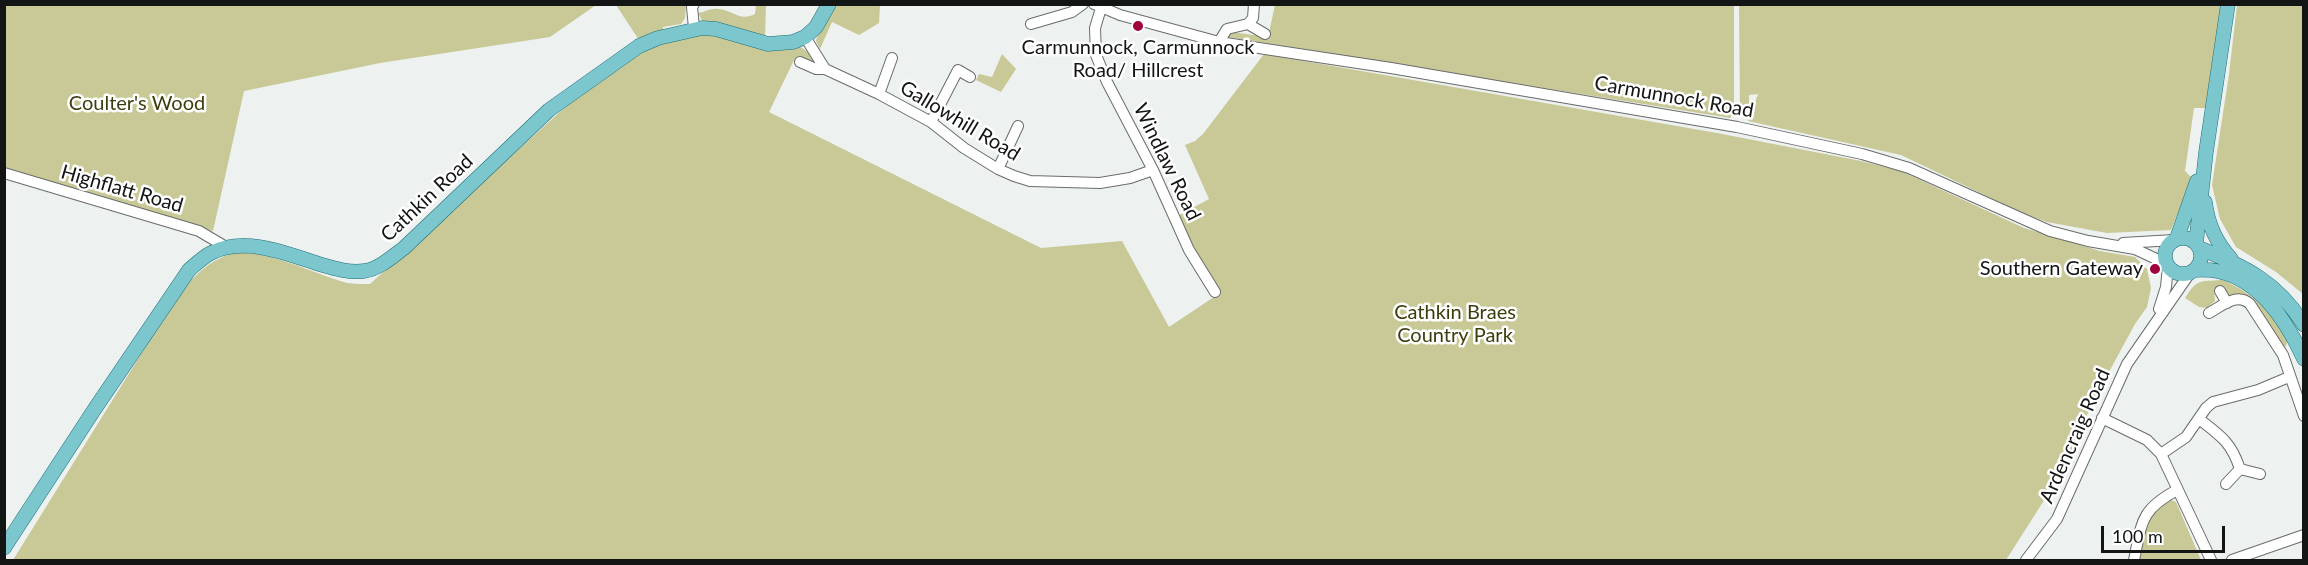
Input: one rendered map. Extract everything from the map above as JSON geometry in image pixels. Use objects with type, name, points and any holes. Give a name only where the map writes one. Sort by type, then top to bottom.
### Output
[{"type":"main road","points":[[805,37],[816,27],[829,4]]},
{"type":"main road","points":[[2192,271],[2201,260],[2198,246],[2202,185],[2228,4]]},
{"type":"main road","name":"Cathkin Road","points":[[4,548],[189,270],[209,254],[226,247],[250,246],[271,249],[341,270],[365,271],[376,267],[404,248],[549,110],[639,46],[694,28],[716,29],[768,44],[793,42],[805,37]]},
{"type":"main road","points":[[2206,152],[2176,239],[2166,249],[2167,265],[2178,273],[2220,271],[2232,274],[2253,288],[2282,316],[2304,359]]},
{"type":"main road","points":[[2202,185],[2210,226],[2218,243],[2234,262]]},
{"type":"main road","points":[[2176,239],[2186,238],[2234,262],[2277,290],[2292,306],[2304,325]]},
{"type":"street","points":[[694,4],[692,7],[694,28]]},
{"type":"street","points":[[1031,24],[1072,12],[1083,4]]},
{"type":"street","points":[[1219,42],[1227,29],[1248,24],[1253,18],[1254,4]]},
{"type":"street","name":"Carmunnock Road","points":[[1098,6],[1219,42],[1391,68],[1737,127],[1851,152],[1909,168],[2050,231],[2068,237],[2134,249],[2167,265]]},
{"type":"street","name":"Windlaw Road","points":[[1098,6],[1095,28],[1096,55],[1107,82],[1154,170],[1189,250],[1215,292]]},
{"type":"street","points":[[1248,24],[1265,34]]},
{"type":"street","points":[[805,37],[825,69]]},
{"type":"street","points":[[879,94],[892,58]]},
{"type":"street","name":"Gallowhill Road","points":[[800,62],[816,69],[825,69],[879,94],[931,122],[964,148],[998,169],[1029,181],[1100,183],[1130,178],[1154,170]]},
{"type":"street","points":[[931,122],[958,70],[970,77]]},
{"type":"street","points":[[998,169],[1018,126]]},
{"type":"street","name":"Highflatt Road","points":[[4,173],[199,231],[226,247]]},
{"type":"street","name":"Carmunnock Road","points":[[2108,243],[2176,239]]},
{"type":"street","name":"Ardencraig Road","points":[[2154,323],[2164,297],[2167,265]]},
{"type":"street","name":"Ardencraig Road","points":[[2026,561],[2057,519],[2127,364],[2192,271]]},
{"type":"street","points":[[2220,291],[2227,303]]},
{"type":"street","points":[[2209,313],[2240,298],[2250,304],[2283,355],[2304,416]]},
{"type":"street","points":[[2161,454],[2186,437],[2213,402],[2258,390],[2289,377]]},
{"type":"street","points":[[2102,418],[2147,440],[2161,454],[2211,561]]},
{"type":"street","points":[[2199,419],[2230,445],[2240,469]]},
{"type":"street","points":[[2240,469],[2259,474]]},
{"type":"street","points":[[2226,484],[2240,469]]},
{"type":"street","points":[[2134,561],[2146,513],[2158,500],[2177,490]]},
{"type":"street","points":[[2232,561],[2304,535]]},
{"type":"green space","name":"Coulter's Wood","points":[[4,5],[596,5],[550,37],[380,63],[244,91],[213,231],[5,170]]},
{"type":"green space","points":[[616,5],[686,5],[685,18],[681,24],[663,27],[663,31],[639,40]]},
{"type":"green space","points":[[756,5],[766,5],[765,38],[703,22],[698,13],[715,9],[745,17],[755,14]]},
{"type":"green space","points":[[834,5],[880,5],[879,23],[859,35],[832,22],[820,49],[816,41],[817,37]]},
{"type":"green space","points":[[1275,5],[1734,5],[1734,111],[1730,118],[1228,37],[1231,32],[1268,37]]},
{"type":"green space","points":[[1739,5],[2222,5],[2206,108],[2194,108],[2185,171],[2192,178],[2171,230],[2107,233],[2047,222],[2020,212],[1901,155],[1748,121],[1758,94],[1749,95],[1749,108],[1742,115],[1740,110]]},
{"type":"green space","points":[[2237,5],[2303,5],[2303,294],[2276,272],[2236,247],[2220,219],[2212,185]]},
{"type":"green space","name":"Cathkin Braes Country Park","points":[[711,33],[766,47],[799,46],[808,52],[816,64],[795,58],[769,112],[1041,248],[1122,241],[1169,327],[1220,293],[1197,256],[1178,216],[1209,199],[1185,145],[1195,141],[1203,134],[1264,54],[1717,133],[1901,171],[2024,228],[2100,251],[2135,257],[2147,269],[2151,288],[2147,307],[2135,324],[2091,405],[2066,466],[2006,560],[13,560],[171,306],[202,270],[228,255],[254,254],[287,262],[347,283],[370,284],[584,90],[638,54],[676,36]]},
{"type":"green space","points":[[1002,54],[1016,69],[1001,92],[976,80],[979,74],[992,77]]},
{"type":"green space","points":[[2222,280],[2242,290],[2260,304],[2276,322],[2288,341],[2283,352],[2255,304],[2243,294],[2228,295],[2222,287],[2214,289],[2215,301],[2207,308],[2199,307],[2185,298],[2200,282]]},
{"type":"green space","points":[[2169,499],[2176,502],[2201,560],[2140,560],[2144,532],[2149,518],[2160,505]]},
{"type":"place","name":"Carmunnock, Carmunnock Road/ Hillcrest","points":[[1138,26]]},
{"type":"place","name":"Southern Gateway","points":[[2155,269]]}]
